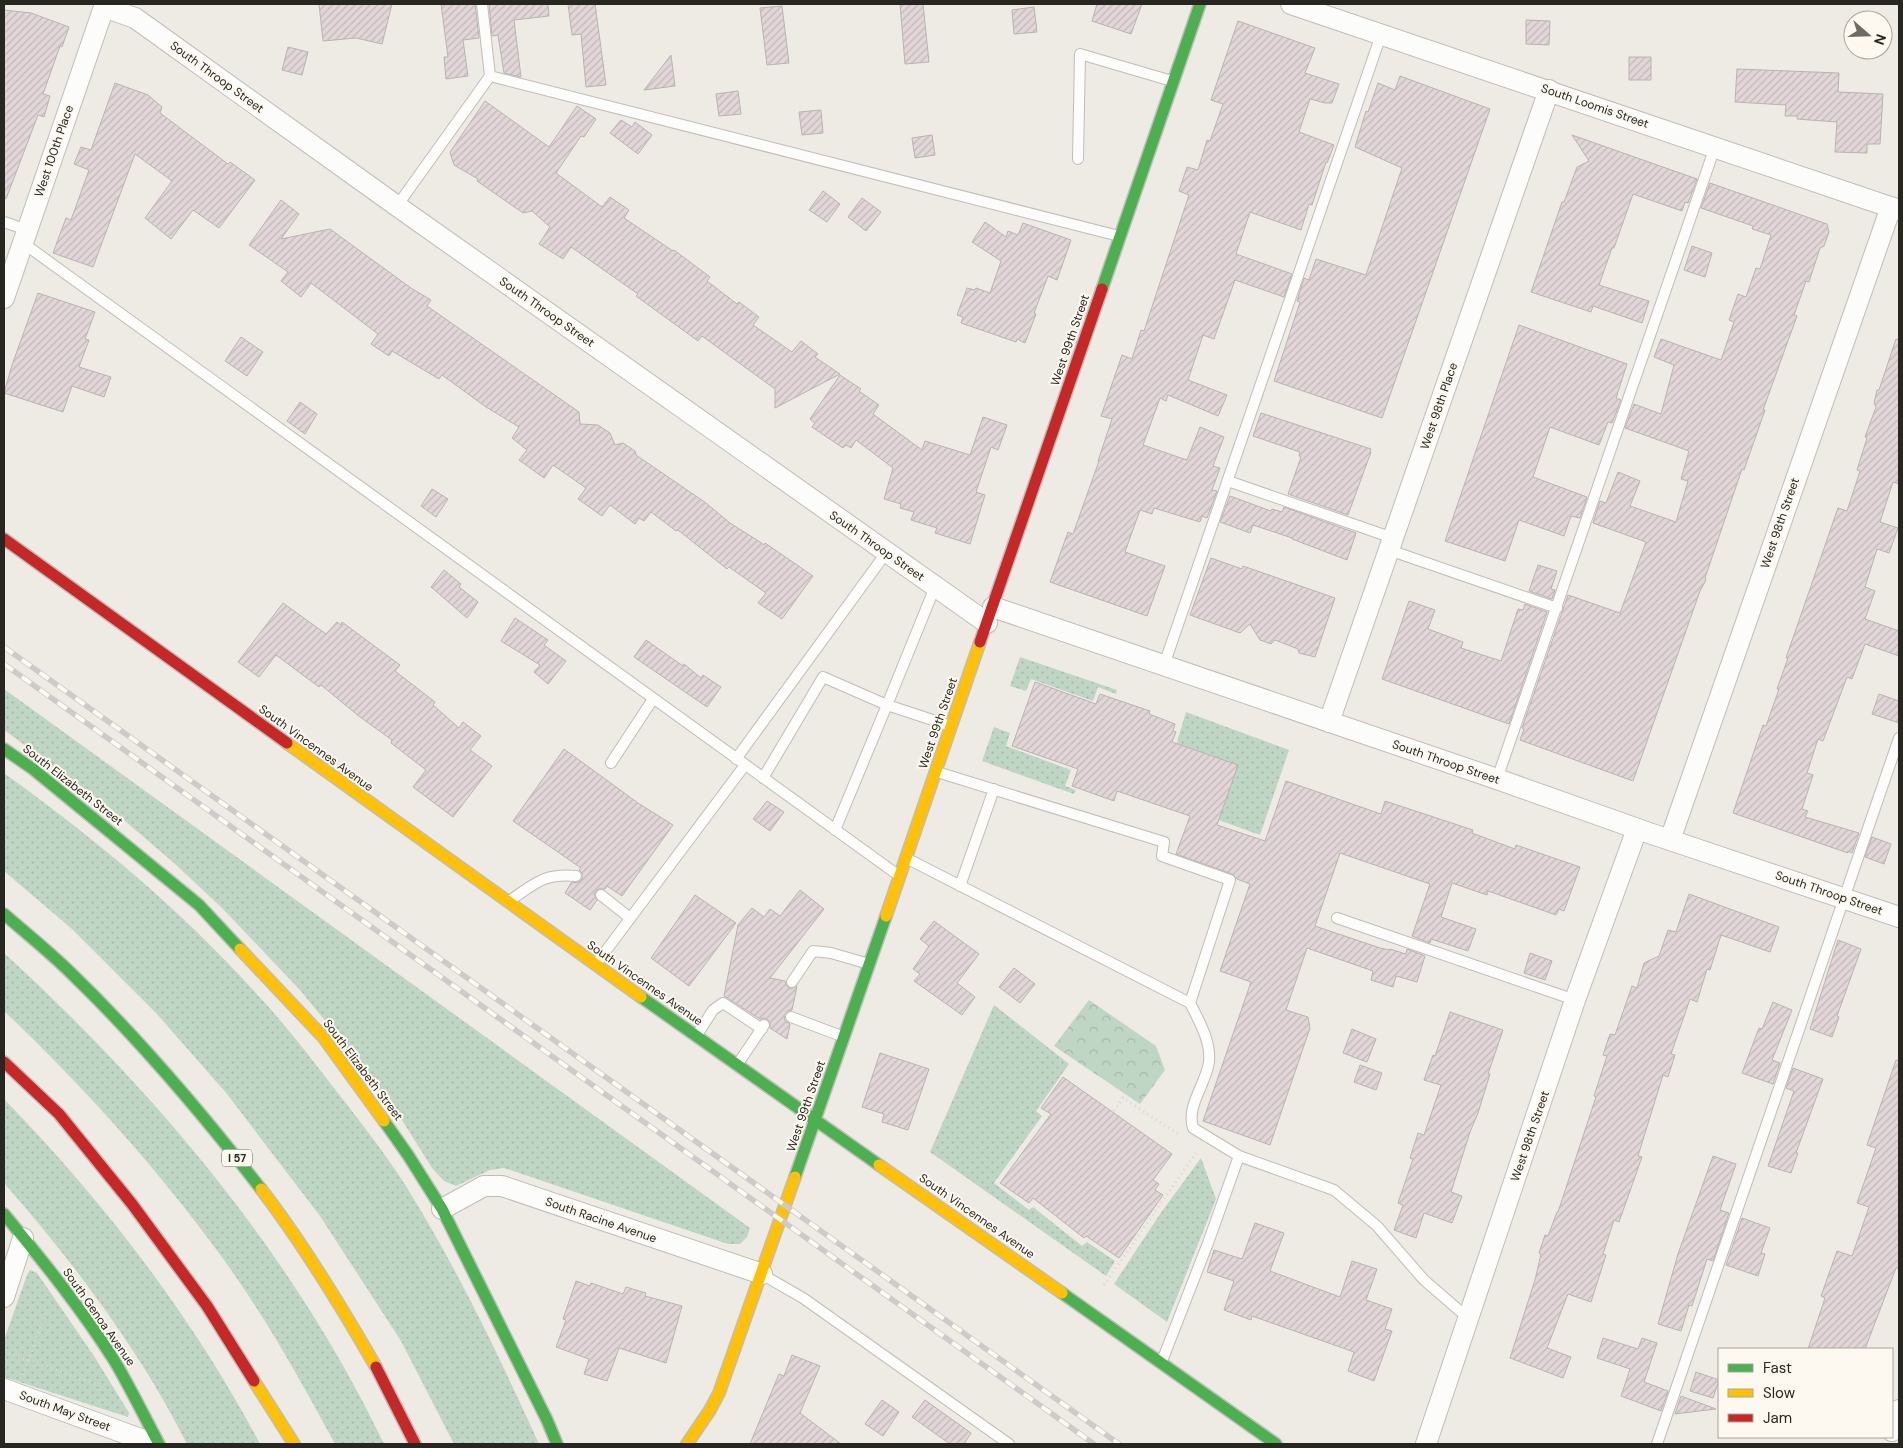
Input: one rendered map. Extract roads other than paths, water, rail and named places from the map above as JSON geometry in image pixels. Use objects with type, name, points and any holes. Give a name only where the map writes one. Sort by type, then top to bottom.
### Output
[{"type":"main road","name":"West 99th Street","points":[[687,1444],[719,1393],[762,1274],[1200,4]]},
{"type":"main road","name":"South Vincennes Avenue","points":[[4,539],[595,965],[1276,1444]]},
{"type":"main road","name":"South Elizabeth Street","points":[[4,749],[33,769],[199,905],[323,1037],[408,1155],[442,1209],[548,1420],[557,1444]]},
{"type":"main road","name":"I 57","points":[[4,914],[72,974],[139,1043],[230,1147],[308,1256],[362,1343],[415,1444]]},
{"type":"main road","points":[[4,1062],[59,1114],[132,1204],[208,1306],[294,1444]]},
{"type":"main road","name":"South Genoa Avenue","points":[[4,1214],[95,1332],[127,1383],[159,1444]]},
{"type":"street","name":"South Loomis Street","points":[[1291,4],[1895,208]]},
{"type":"street","name":"South Throop Street","points":[[104,5],[135,18],[934,587],[990,615],[1164,665],[1637,829],[1899,917]]},
{"type":"street","name":"West 100th Place","points":[[4,298],[104,5]]},
{"type":"street","name":"West 98th Place","points":[[1329,722],[1549,90]]},
{"type":"street","name":"West 98th Street","points":[[1670,840],[1895,208]]},
{"type":"street","name":"West 98th Street","points":[[1426,1444],[1575,1000],[1637,829]]},
{"type":"street","name":"South Racine Avenue","points":[[442,1209],[484,1186],[502,1186],[762,1274]]},
{"type":"street","points":[[4,1297],[24,1238]]},
{"type":"street","name":"South May Street","points":[[12,1386],[154,1444]]},
{"type":"street","points":[[1893,1428],[1899,1410]]},
{"type":"lane","points":[[397,206],[490,76],[482,4]]},
{"type":"lane","points":[[1164,665],[1381,35]]},
{"type":"lane","points":[[1078,159],[1080,54],[1173,81]]},
{"type":"lane","points":[[490,76],[1120,236]]},
{"type":"lane","points":[[1497,779],[1715,148]]},
{"type":"lane","points":[[4,222],[653,699],[900,876]]},
{"type":"lane","points":[[1228,481],[1557,608]]},
{"type":"lane","points":[[736,759],[886,552]]},
{"type":"lane","points":[[835,830],[934,587]]},
{"type":"lane","points":[[763,778],[822,677],[887,705],[952,727]]},
{"type":"lane","points":[[612,763],[653,699]]},
{"type":"lane","points":[[1657,1444],[1899,738]]},
{"type":"lane","points":[[595,965],[745,765]]},
{"type":"lane","points":[[936,772],[1164,842],[1162,856],[1230,880],[1190,1003]]},
{"type":"lane","points":[[960,886],[994,790]]},
{"type":"lane","points":[[906,858],[1190,1003],[1204,1033],[1209,1062],[1192,1111],[1190,1120],[1193,1128],[1239,1156],[1334,1190],[1376,1226],[1424,1280],[1468,1318]]},
{"type":"lane","points":[[508,902],[545,878],[559,874],[576,876]]},
{"type":"lane","points":[[601,895],[630,918]]},
{"type":"lane","points":[[1337,918],[1575,1000]]},
{"type":"lane","points":[[792,982],[813,951],[831,953],[870,965]]},
{"type":"lane","points":[[696,1036],[713,1010],[723,1003],[764,1027],[737,1065]]},
{"type":"lane","points":[[791,1017],[845,1037]]},
{"type":"lane","points":[[1161,1363],[1208,1243],[1239,1156]]},
{"type":"lane","points":[[762,1274],[803,1298],[1009,1444]]},
{"type":"railway","points":[[4,647],[1119,1444]]},
{"type":"railway","points":[[4,664],[1094,1444]]}]
